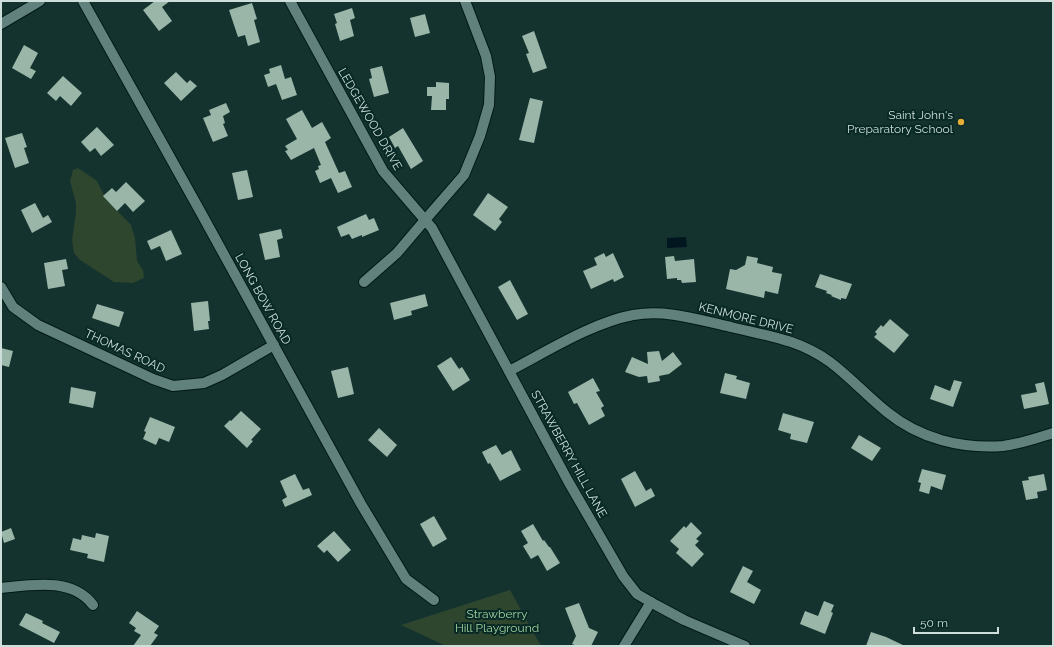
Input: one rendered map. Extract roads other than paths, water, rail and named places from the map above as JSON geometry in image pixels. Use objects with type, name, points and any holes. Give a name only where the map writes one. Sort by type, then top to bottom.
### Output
[{"type":"street","points":[[1,24],[40,1]]},
{"type":"street","name":"LONG BOW ROAD","points":[[83,1],[361,504],[406,579],[434,600]]},
{"type":"street","name":"LEDGEWOOD DRIVE","points":[[290,1],[383,171],[425,220]]},
{"type":"street","points":[[364,282],[397,253],[464,175],[480,136],[489,105],[490,77],[486,56],[465,1]]},
{"type":"street","name":"STRAWBERRY HILL LANE","points":[[425,220],[432,228],[568,481],[623,576],[637,594],[684,620],[744,646]]},
{"type":"street","name":"THOMAS ROAD","points":[[1,287],[13,307],[38,325],[153,379],[173,386],[204,383],[222,375],[274,345]]},
{"type":"street","name":"KENMORE DRIVE","points":[[509,371],[572,338],[610,321],[644,314],[668,314],[689,317],[780,337],[812,351],[831,363],[888,413],[914,430],[934,438],[956,444],[974,446],[1004,446],[1053,434]]},
{"type":"street","points":[[1,588],[41,584],[55,585],[83,594],[93,605]]},
{"type":"street","points":[[624,646],[651,602]]},
{"type":"water","points":[[686,237],[687,247],[667,248],[667,238]]},
{"type":"place","name":"Saint John's Preparatory School","points":[[961,122]]},
{"type":"park label","name":"Strawberry Hill Playground","points":[[497,621]]}]
